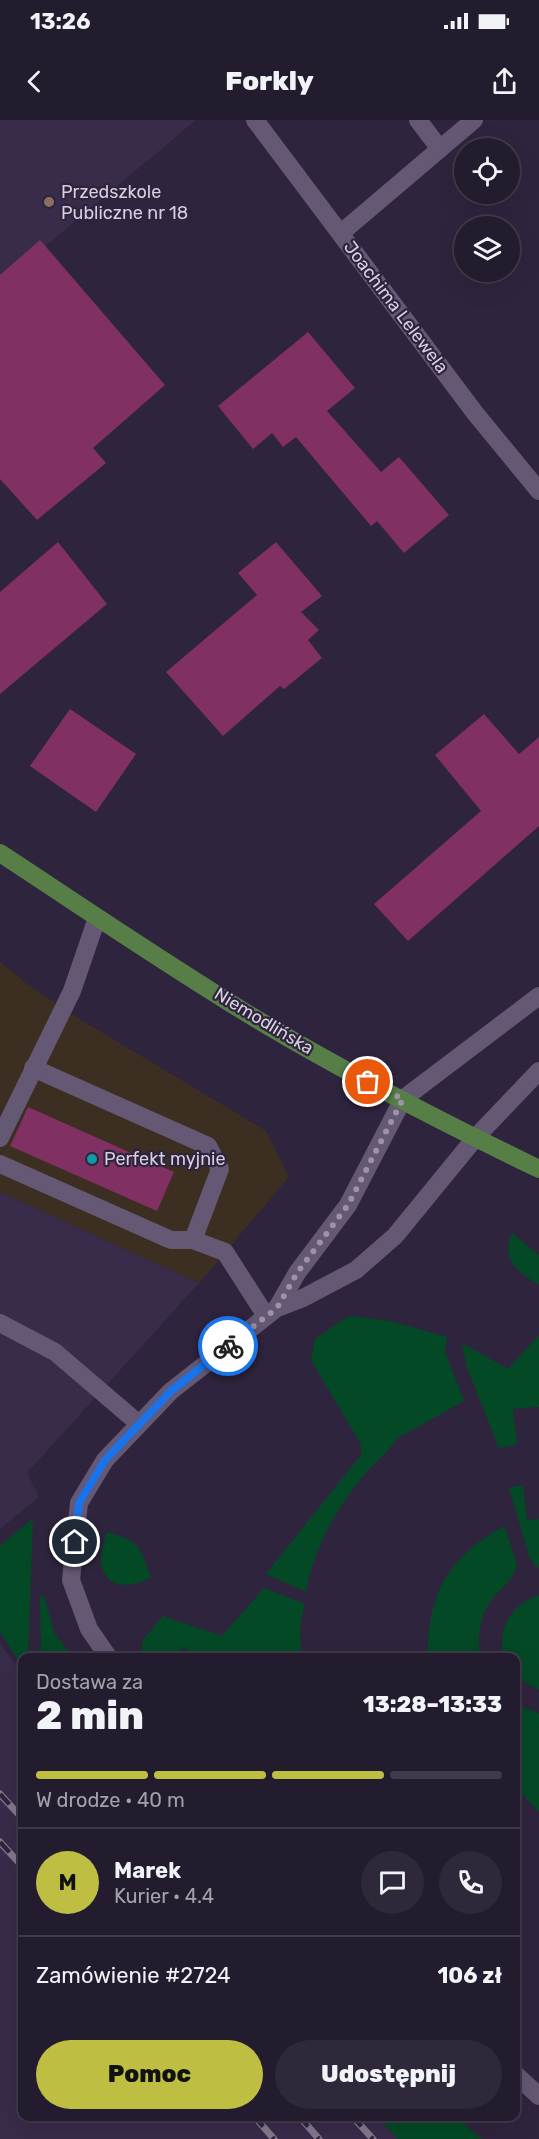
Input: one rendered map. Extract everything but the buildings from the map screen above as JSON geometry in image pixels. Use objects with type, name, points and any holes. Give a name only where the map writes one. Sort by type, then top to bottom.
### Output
[{"type":"main road","name":"Niemodlińska","points":[[0,853],[97,918],[263,1023],[539,1169]]},
{"type":"street","name":"Joachima Lelewela","points":[[255,120],[475,413],[539,491]]},
{"type":"street","points":[[418,120],[440,149]]},
{"type":"street","points":[[341,233],[474,120]]},
{"type":"street","points":[[0,1138],[72,991],[97,918]]},
{"type":"street","points":[[272,1312],[297,1273],[348,1205],[403,1099],[539,996]]},
{"type":"street","points":[[33,1068],[208,1146],[220,1169],[193,1240]]},
{"type":"street","points":[[105,1653],[88,1629],[71,1580],[79,1503],[105,1460],[171,1391],[272,1312],[356,1270],[394,1236],[476,1137],[539,1071]]},
{"type":"street","points":[[0,1164],[171,1240],[193,1240],[225,1252],[272,1312]]},
{"type":"street","points":[[0,1323],[55,1352],[138,1423]]},
{"type":"street","points":[[520,2079],[539,2096]]},
{"type":"shaded area","name":"Przedszkole Publiczne nr 18","points":[[0,120],[196,120],[0,284]]},
{"type":"shaded area","points":[[0,962],[32,988],[86,1023],[266,1131],[289,1177],[199,1283],[0,1192]]},
{"type":"shaded area","points":[[0,1192],[199,1283],[27,1473],[39,1497],[0,1529]]},
{"type":"shaded area","points":[[0,1643],[18,1668],[18,2121],[392,2121],[408,2139],[0,2139]]},
{"type":"green space","points":[[512,1233],[539,1255],[539,1285],[513,1264],[508,1251]]},
{"type":"green space","points":[[352,1316],[390,1321],[447,1337],[445,1352],[464,1401],[396,1439],[365,1474],[336,1514],[320,1544],[306,1592],[266,1574],[361,1455],[361,1444],[311,1360],[315,1339],[342,1320]]},
{"type":"green space","points":[[539,1335],[539,1407],[513,1409],[517,1444],[499,1448],[467,1368],[462,1343],[508,1369]]},
{"type":"green space","points":[[523,1485],[527,1520],[539,1519],[539,1569],[530,1559],[509,1488]]},
{"type":"green space","points":[[33,1518],[28,1653],[18,1653],[18,1660],[0,1632],[0,1546]]},
{"type":"green space","points":[[504,1526],[517,1564],[509,1581],[490,1602],[483,1615],[479,1636],[480,1653],[428,1653],[432,1614],[437,1596],[455,1564],[485,1538]]},
{"type":"green space","points":[[106,1532],[126,1538],[137,1546],[151,1577],[127,1585],[112,1582],[107,1577],[101,1560]]},
{"type":"green space","points":[[264,1588],[305,1604],[300,1625],[301,1653],[189,1653],[184,1647],[178,1653],[141,1653],[143,1640],[163,1616],[222,1636]]},
{"type":"green space","points":[[539,1595],[539,1690],[520,1679],[520,1653],[503,1653],[502,1636],[508,1619],[520,1605]]},
{"type":"green space","points":[[40,1596],[44,1596],[55,1634],[70,1653],[41,1653]]},
{"type":"green space","points":[[520,1706],[539,1713],[539,1812],[520,1791]]},
{"type":"green space","points":[[381,2121],[461,2121],[482,2139],[398,2139]]},
{"type":"railway","points":[[0,1794],[18,1814]]},
{"type":"railway","points":[[0,1842],[18,1862]]},
{"type":"railway","points":[[258,2121],[274,2139]]},
{"type":"railway","points":[[303,2121],[319,2139]]},
{"type":"railway","points":[[357,2121],[373,2139]]},
{"type":"way so far","points":[[228,1346],[277,1308],[297,1273],[348,1205],[372,1162],[403,1099],[368,1082]]},
{"type":"place","name":"Przedszkole Publiczne nr 18","points":[[49,202]]},
{"type":"place","name":"Perfekt myjnie","points":[[92,1159]]},
{"type":"route","points":[[75,1542],[79,1503],[105,1460],[171,1391],[228,1346]]}]
